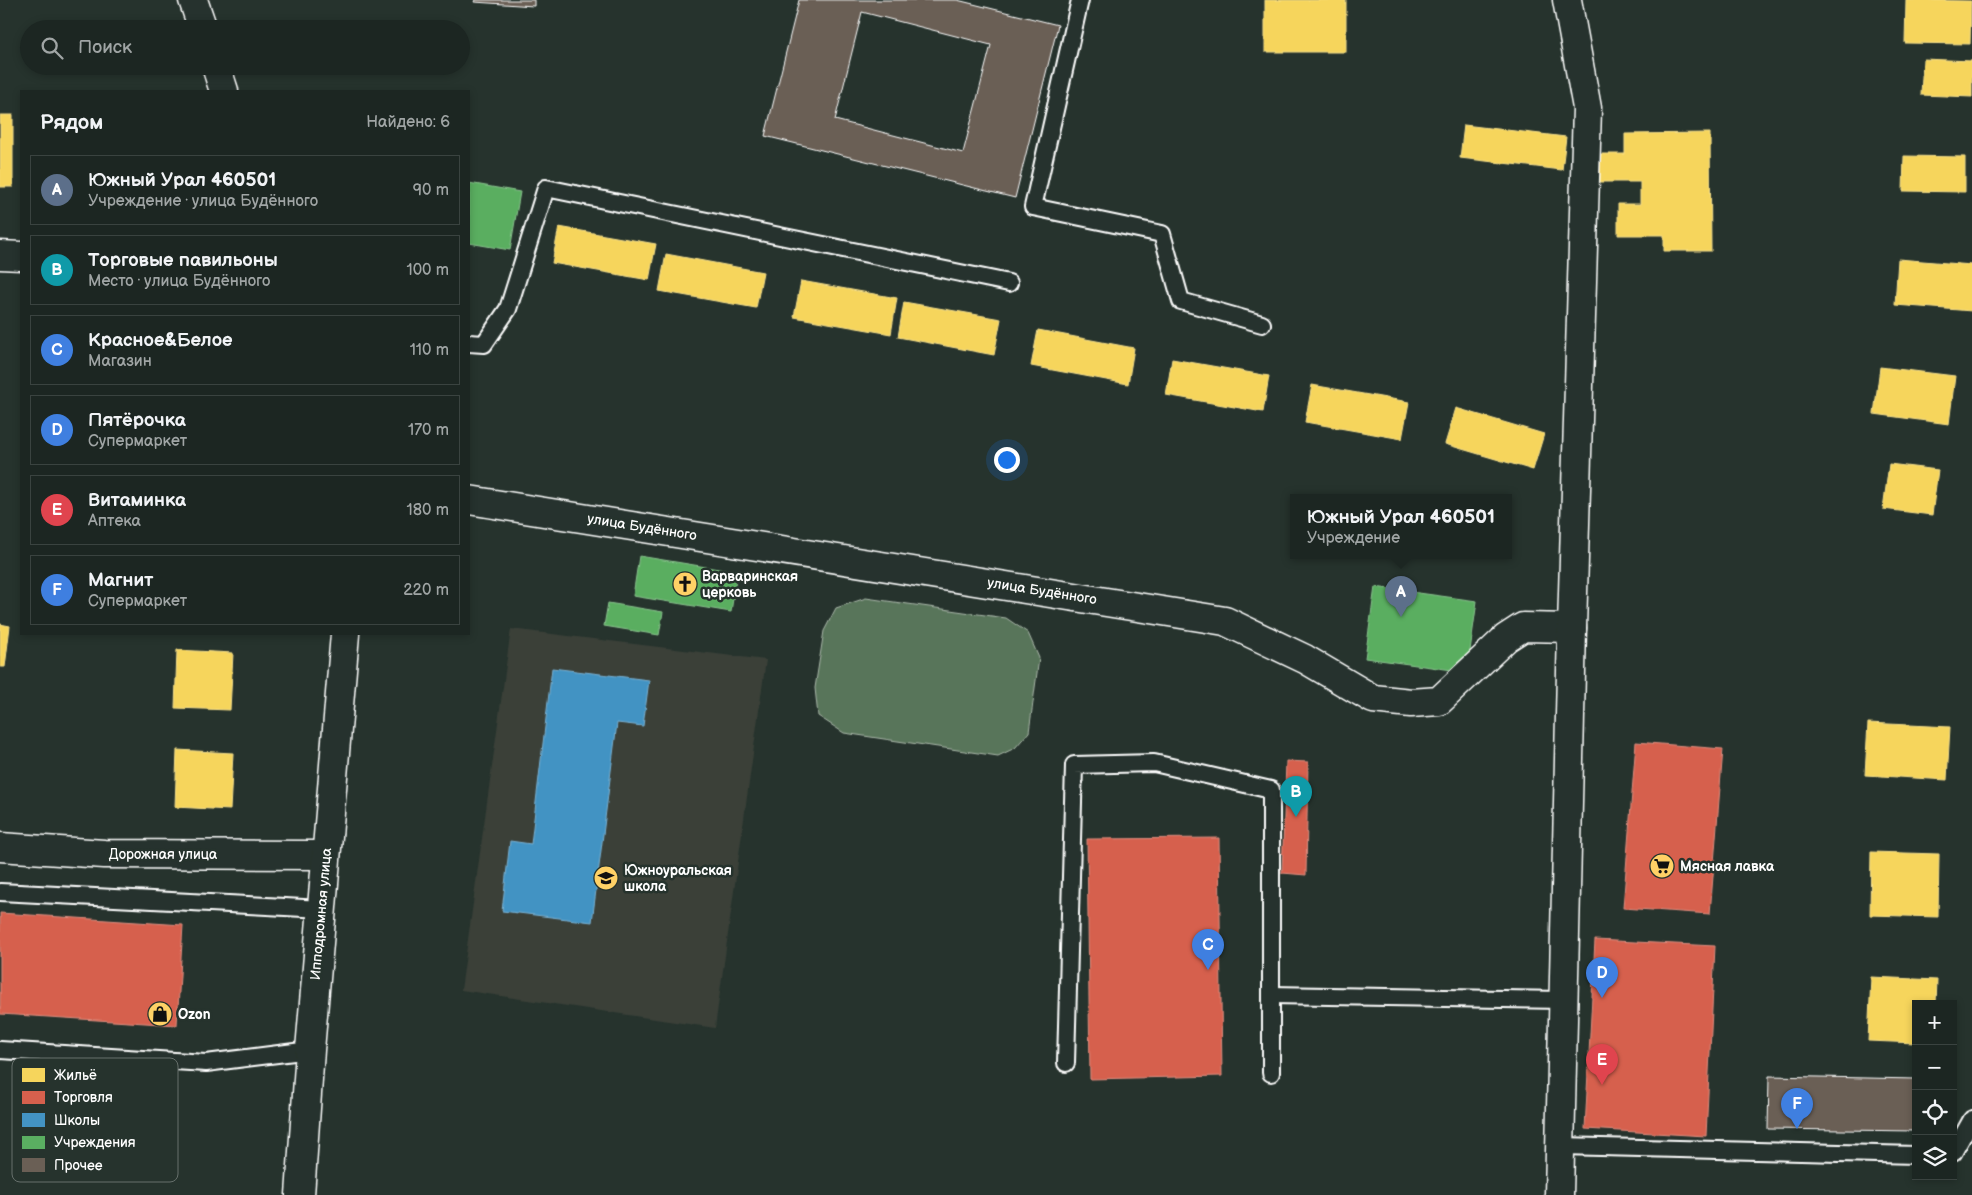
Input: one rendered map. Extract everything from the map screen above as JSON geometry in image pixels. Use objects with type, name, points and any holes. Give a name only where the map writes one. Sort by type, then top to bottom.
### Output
[{"type":"street","points":[[193,0],[200,20]]},
{"type":"street","points":[[1560,1195],[1572,628],[1587,108],[1567,0]]},
{"type":"street","points":[[219,75],[224,90]]},
{"type":"street","points":[[0,255],[20,256]]},
{"type":"street","name":"улица Будённого","points":[[470,500],[1225,621],[1305,659],[1373,699],[1411,704],[1439,701],[1506,638],[1524,627],[1572,628]]},
{"type":"street","name":"Ипподромная улица","points":[[300,1195],[310,1050],[345,635]]},
{"type":"street","name":"Дорожная улица","points":[[0,847],[104,854],[326,855]]},
{"type":"lane","points":[[1080,0],[1033,208],[1162,234],[1181,301],[1262,324]]},
{"type":"lane","points":[[470,343],[484,344],[508,309],[546,188],[1009,283]]},
{"type":"lane","points":[[1066,1063],[1074,765],[1154,763],[1271,790],[1271,1073]]},
{"type":"lane","points":[[0,892],[322,909]]},
{"type":"lane","points":[[1271,996],[1564,1000]]},
{"type":"lane","points":[[0,1050],[127,1058]]},
{"type":"lane","points":[[178,1061],[206,1063],[310,1050]]},
{"type":"lane","points":[[1957,1146],[1972,1119]]},
{"type":"lane","points":[[1562,1146],[1912,1155]]},
{"type":"shaded area","name":"Южноуральская школа","points":[[511,629],[766,660],[715,1028],[461,990]]},
{"type":"green space","points":[[866,598],[1006,618],[1028,633],[1039,658],[1029,732],[1015,748],[998,756],[844,733],[818,716],[815,688],[824,631],[836,608]]},
{"type":"building: Жильё","points":[[1265,0],[1346,0],[1346,52],[1265,52]]},
{"type":"building: Жильё","points":[[1906,0],[1971,1],[1970,44],[1905,43]]},
{"type":"building: Жильё","points":[[1923,59],[1972,61],[1972,97],[1921,95]]},
{"type":"building: Жильё","points":[[0,115],[13,115],[13,187],[0,187]]},
{"type":"building: Жильё","points":[[1464,125],[1566,137],[1562,170],[1460,158]]},
{"type":"building: Жильё","points":[[1710,133],[1711,251],[1664,251],[1664,235],[1618,235],[1618,204],[1640,204],[1640,182],[1599,182],[1599,154],[1625,154],[1625,134]]},
{"type":"building: Жильё","points":[[1904,156],[1965,157],[1965,192],[1903,191]]},
{"type":"building: Жильё","points":[[559,227],[656,244],[649,280],[552,263]]},
{"type":"building: Жильё","points":[[666,254],[763,272],[756,308],[659,291]]},
{"type":"building: Жильё","points":[[1898,259],[1972,265],[1972,311],[1895,305]]},
{"type":"building: Жильё","points":[[801,281],[897,298],[891,334],[794,317]]},
{"type":"building: Жильё","points":[[904,302],[1001,319],[994,355],[898,337]]},
{"type":"building: Жильё","points":[[1038,330],[1134,348],[1128,384],[1031,366]]},
{"type":"building: Жильё","points":[[1172,359],[1269,376],[1263,412],[1166,395]]},
{"type":"building: Жильё","points":[[1880,367],[1955,376],[1949,424],[1874,414]]},
{"type":"building: Жильё","points":[[1312,385],[1409,402],[1402,439],[1305,422]]},
{"type":"building: Жильё","points":[[1456,408],[1544,434],[1533,470],[1445,444]]},
{"type":"building: Жильё","points":[[1889,464],[1938,470],[1932,515],[1883,509]]},
{"type":"building: Жильё","points":[[0,624],[10,626],[5,667],[0,667]]},
{"type":"building: Жильё","points":[[177,650],[233,653],[230,710],[175,708]]},
{"type":"building: Жильё","points":[[1868,723],[1950,727],[1947,780],[1865,775]]},
{"type":"building: Жильё","points":[[177,750],[233,753],[230,810],[175,807]]},
{"type":"building: Жильё","points":[[1871,852],[1939,854],[1938,917],[1870,915]]},
{"type":"building: Жильё","points":[[1871,977],[1937,980],[1936,1000],[1912,1000],[1912,1043],[1868,1041]]},
{"type":"building: Торговля","points":[[1636,742],[1723,749],[1710,914],[1623,908]]},
{"type":"building: Торговля","points":[[1286,761],[1308,762],[1306,875],[1282,873]]},
{"type":"building: Торговля","points":[[1219,838],[1222,1076],[1090,1079],[1087,839]]},
{"type":"building: Торговля","points":[[0,913],[183,925],[177,1025],[0,1014]]},
{"type":"building: Торговля","points":[[1595,940],[1715,946],[1706,1136],[1585,1129]]},
{"type":"building: Школы","points":[[552,668],[649,680],[643,726],[617,723],[592,922],[502,911],[510,841],[531,844]]},
{"type":"building: Учреждения","points":[[470,183],[520,192],[510,250],[470,243]]},
{"type":"building: Учреждения","name":"Варваринская церковь","points":[[639,556],[737,572],[731,612],[633,596]]},
{"type":"building: Учреждения","points":[[1375,587],[1477,601],[1467,672],[1365,658]]},
{"type":"building: Учреждения","points":[[608,603],[663,612],[659,635],[604,626]]},
{"type":"building: Прочее","points":[[475,0],[534,0],[534,6],[474,2]]},
{"type":"building: Прочее","points":[[799,0],[957,0],[1058,25],[1015,198],[765,136]],"holes":[[[862,12],[991,45],[963,153],[835,120]]]},
{"type":"building: Прочее","points":[[1769,1076],[1912,1079],[1912,1131],[1768,1129]]},
{"type":"place","name":"Варваринская церковь","points":[[685,584]]},
{"type":"place","name":"Южный Урал 460501","points":[[1401,617]]},
{"type":"place","name":"Торговые павильоны","points":[[1296,817]]},
{"type":"place","name":"Мясная лавка","points":[[1662,866]]},
{"type":"place","name":"Южноуральская школа","points":[[606,878]]},
{"type":"place","name":"Красное&Белое","points":[[1208,970]]},
{"type":"place","name":"Пятёрочка","points":[[1602,998]]},
{"type":"place","name":"Ozon","points":[[160,1014]]},
{"type":"place","name":"Витаминка","points":[[1602,1085]]},
{"type":"place","name":"Магнит","points":[[1797,1129]]}]
